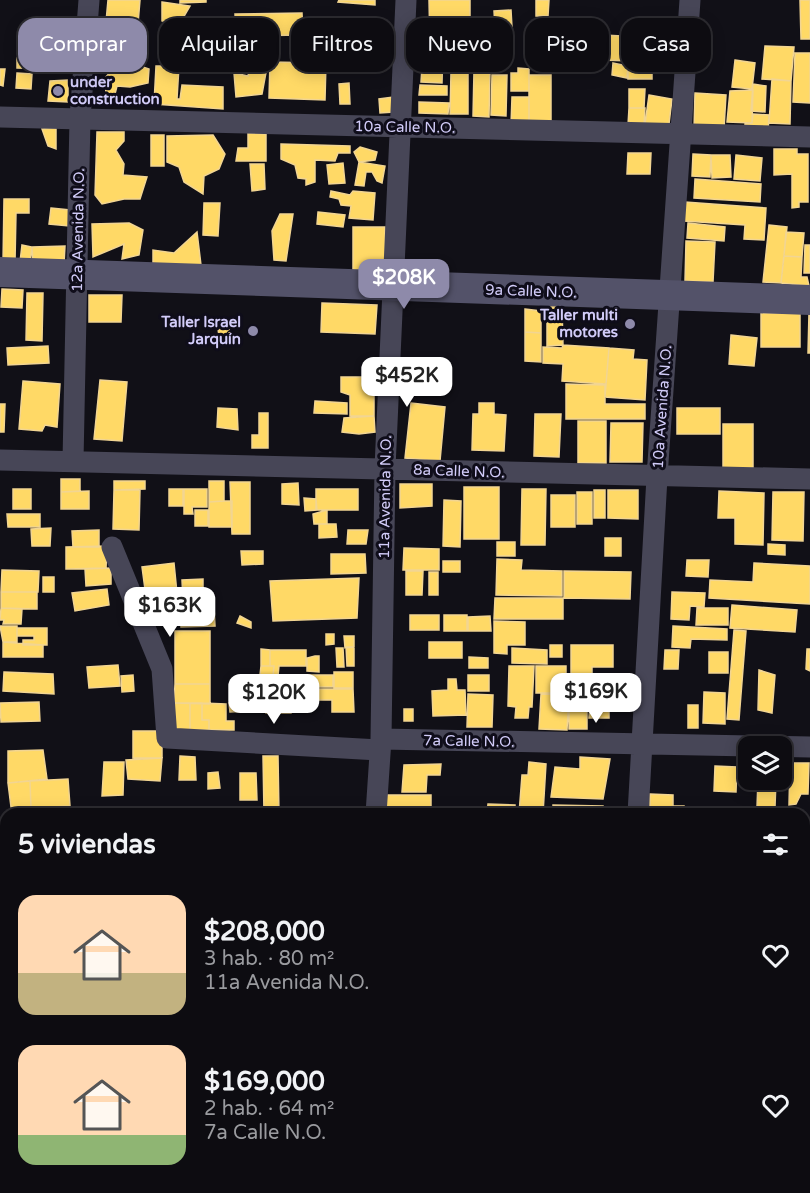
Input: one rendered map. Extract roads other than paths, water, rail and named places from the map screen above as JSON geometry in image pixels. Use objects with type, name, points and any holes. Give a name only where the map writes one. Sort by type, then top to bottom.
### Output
[{"type":"street","name":"12a Avenida N.O.","points":[[72,461],[80,118],[89,0]]},
{"type":"street","name":"11a Avenida N.O.","points":[[376,808],[380,745],[385,468],[406,0]]},
{"type":"street","name":"10a Avenida N.O.","points":[[638,808],[657,477],[690,0]]},
{"type":"street","name":"10a Calle N.O.","points":[[0,117],[810,137]]},
{"type":"street","name":"9a Calle N.O.","points":[[0,272],[810,300]]},
{"type":"street","name":"8a Calle N.O.","points":[[0,459],[810,479]]},
{"type":"street","name":"7a Calle N.O.","points":[[112,547],[112,554],[162,669],[167,738],[380,745],[642,744],[810,747]]},
{"type":"place","name":"under construction","points":[[58,91]]},
{"type":"place","name":"Taller multi motores","points":[[630,324]]},
{"type":"place","name":"Taller Israel Jarquín","points":[[253,331]]}]
